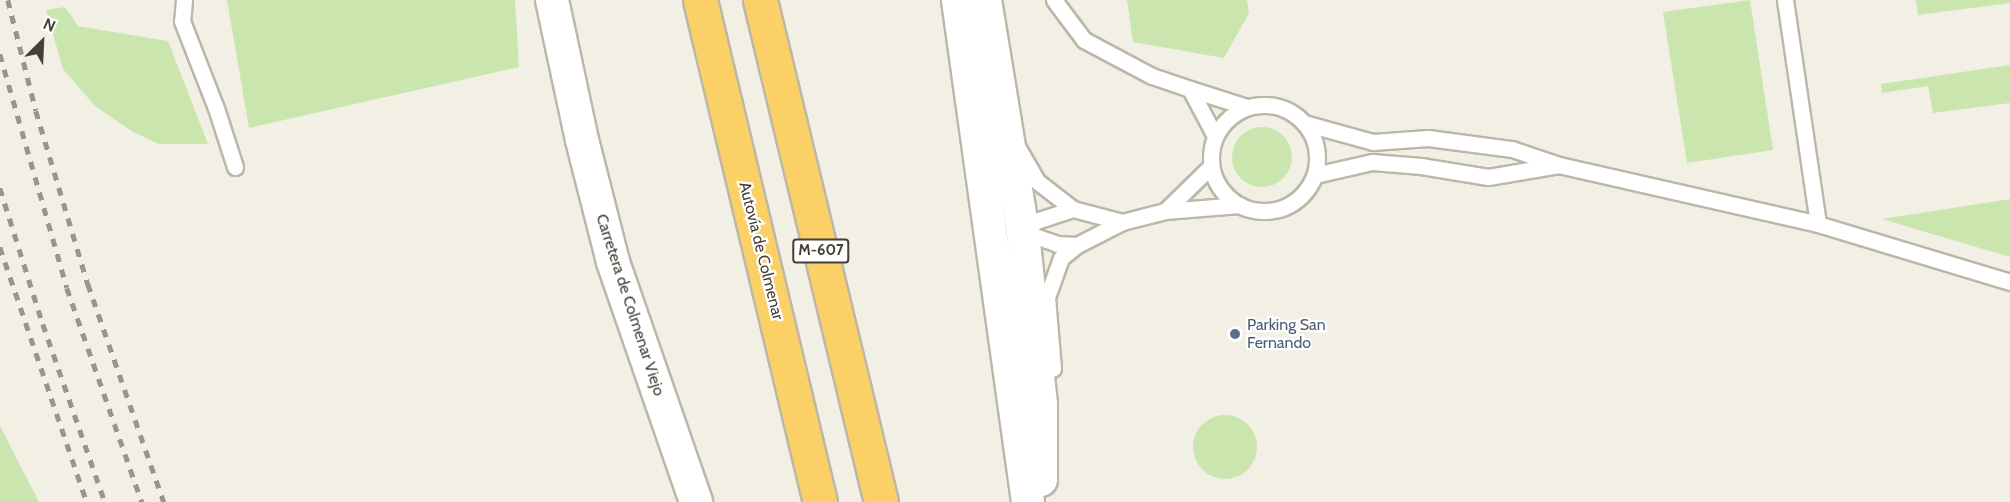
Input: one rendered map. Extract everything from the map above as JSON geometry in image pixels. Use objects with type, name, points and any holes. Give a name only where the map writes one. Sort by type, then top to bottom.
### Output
[{"type":"highway","points":[[682,0],[768,278]]},
{"type":"highway","name":"Autovía de Colmenar","points":[[700,0],[820,502]]},
{"type":"highway","name":"M-607","points":[[760,0],[881,502]]},
{"type":"street","name":"Carretera de Colmenar Viejo","points":[[552,0],[582,140],[613,262],[696,502]]},
{"type":"street","points":[[958,0],[1028,502]]},
{"type":"street","points":[[972,0],[999,198]]},
{"type":"street","points":[[985,0],[1023,233],[1041,405],[1041,502]]},
{"type":"street","points":[[1009,264],[1028,420],[1034,502]]},
{"type":"lane","points":[[184,0],[182,21],[227,136],[236,167]]},
{"type":"lane","points":[[1054,0],[1068,21],[1092,45],[1152,76],[1247,107]]},
{"type":"lane","points":[[1785,0],[1818,224]]},
{"type":"lane","points":[[1190,89],[1215,136]]},
{"type":"lane","points":[[1304,123],[1314,139],[1318,157],[1315,175],[1306,191],[1292,204],[1275,210],[1257,211],[1239,205],[1225,194],[1211,166],[1215,136],[1231,116],[1247,107],[1266,105],[1284,109],[1304,123],[1373,142],[1428,138],[1512,149],[1559,165],[1818,224],[2010,282]]},
{"type":"lane","points":[[1006,127],[1038,182],[1073,209],[1122,222]]},
{"type":"lane","points":[[1315,175],[1372,162],[1421,166],[1488,177],[1559,165]]},
{"type":"lane","points":[[1166,212],[1211,166]]},
{"type":"lane","points":[[999,198],[1023,233],[1056,244],[1077,245]]},
{"type":"lane","points":[[1041,405],[1053,378],[1047,297],[1061,258],[1077,245],[1122,222],[1166,212],[1239,205]]},
{"type":"lane","points":[[1009,264],[1023,233],[1036,221],[1073,209]]},
{"type":"green space","points":[[227,0],[515,0],[519,67],[249,128]]},
{"type":"green space","points":[[1127,0],[1247,0],[1249,13],[1224,58],[1133,42]]},
{"type":"green space","points":[[1750,0],[1773,150],[1687,163],[1663,12]]},
{"type":"green space","points":[[1916,0],[2010,0],[2010,3],[1918,15]]},
{"type":"green space","points":[[65,7],[78,26],[168,41],[208,144],[159,144],[133,132],[95,106],[63,69],[46,10]]},
{"type":"green space","points":[[2010,65],[2010,103],[1933,113],[1928,86],[1882,93],[1881,84]]},
{"type":"green space","points":[[1262,127],[1279,132],[1287,140],[1292,157],[1287,174],[1279,182],[1262,187],[1245,182],[1237,174],[1232,157],[1237,140],[1245,132]]},
{"type":"green space","points":[[2010,199],[2010,257],[1882,219]]},
{"type":"green space","points":[[1225,415],[1243,421],[1251,429],[1257,447],[1251,465],[1243,473],[1225,479],[1207,473],[1199,465],[1193,447],[1199,429],[1207,421]]},
{"type":"green space","points":[[0,426],[39,502],[0,502]]},
{"type":"railway","points":[[8,0],[36,111],[88,284],[164,502]]},
{"type":"railway","points":[[0,54],[67,288],[142,502]]},
{"type":"railway","points":[[0,188],[43,324],[105,502]]},
{"type":"railway","points":[[0,247],[87,502]]},
{"type":"place","name":"Parking San Fernando","points":[[1235,334]]}]
